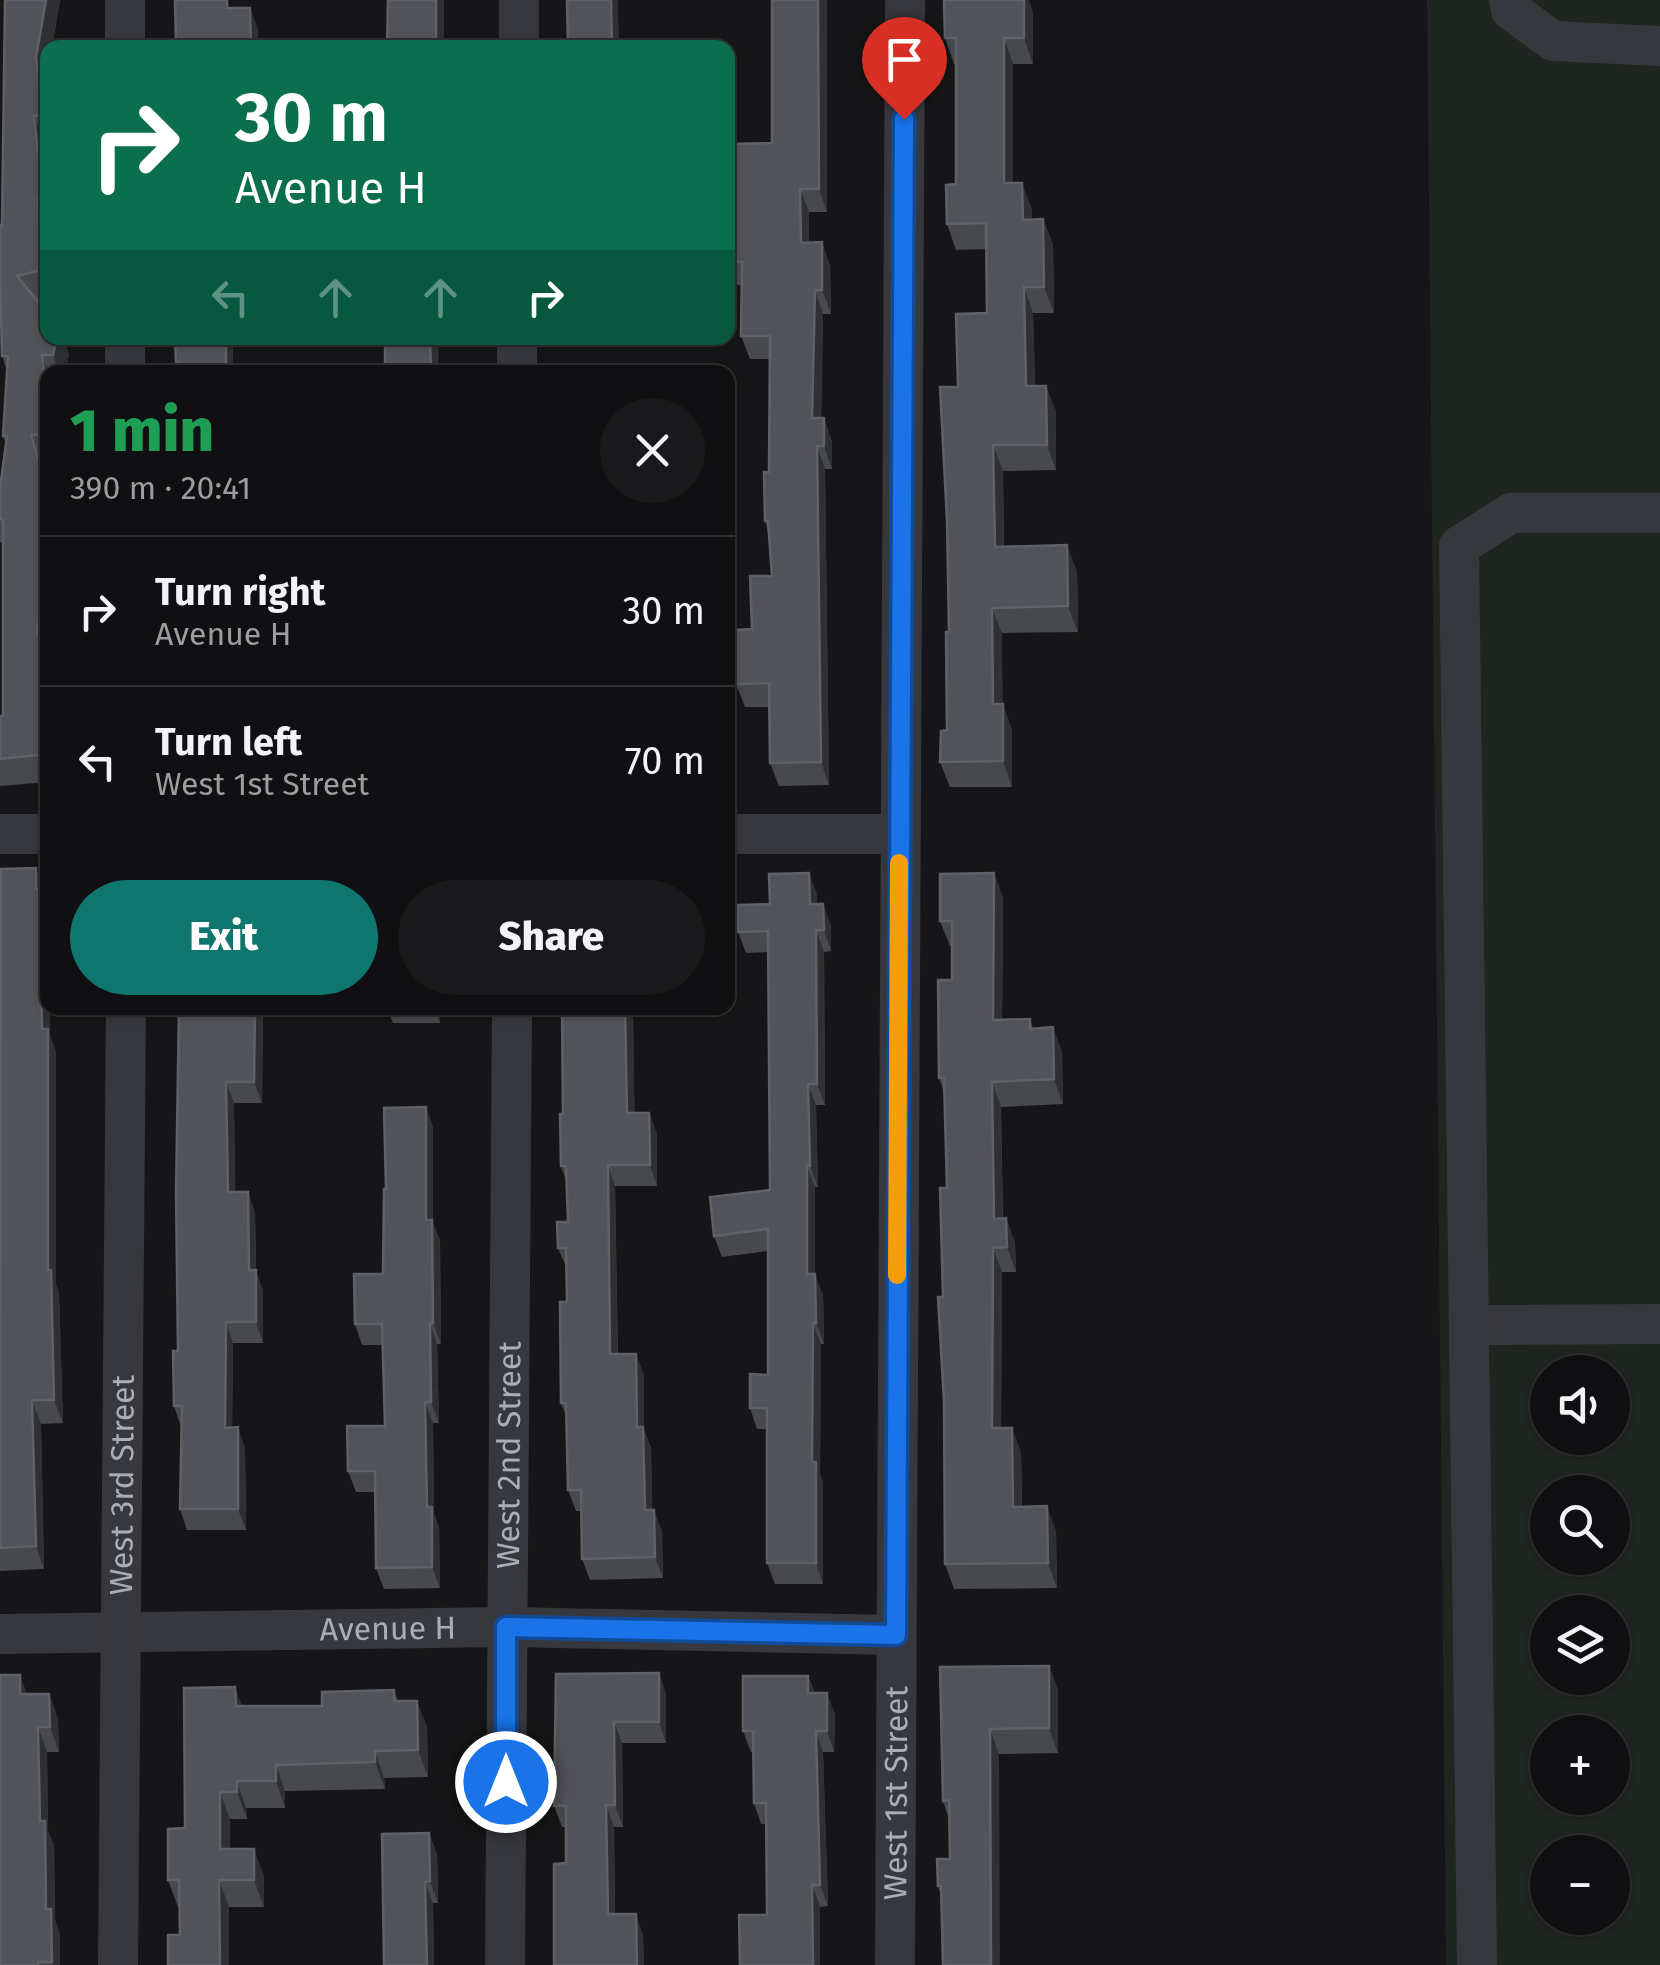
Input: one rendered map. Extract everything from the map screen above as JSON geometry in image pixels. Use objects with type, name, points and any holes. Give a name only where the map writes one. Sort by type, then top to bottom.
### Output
[{"type":"street","points":[[125,0],[125,40]]},
{"type":"street","points":[[518,40],[519,0]]},
{"type":"street","name":"West 1st Street","points":[[895,1965],[904,0]]},
{"type":"street","points":[[1508,0],[1511,10],[1553,40],[1660,46]]},
{"type":"street","points":[[1478,1965],[1459,546],[1511,513],[1660,512]]},
{"type":"street","points":[[0,834],[40,834]]},
{"type":"street","points":[[735,834],[899,834]]},
{"type":"street","name":"West 3rd Street","points":[[118,1965],[126,1015]]},
{"type":"street","name":"West 2nd Street","points":[[506,1965],[512,1015]]},
{"type":"street","points":[[1470,1326],[1660,1324]]},
{"type":"street","name":"Avenue H","points":[[0,1634],[506,1627],[896,1635]]},
{"type":"shaded area","points":[[1427,0],[1660,0],[1660,1965],[1446,1965]]},
{"type":"building","points":[[5,0],[46,0],[36,58],[40,115],[34,116],[40,169],[40,270],[17,276],[40,304],[40,345],[55,345],[53,355],[42,355],[40,434],[31,435],[40,465],[40,755],[0,759],[0,488],[7,436],[3,436],[8,356],[2,356]]},
{"type":"building","points":[[175,0],[227,0],[227,8],[250,8],[251,40],[176,40]]},
{"type":"building","points":[[388,0],[436,0],[436,40],[387,40]]},
{"type":"building","points":[[567,0],[611,0],[612,40],[568,40]]},
{"type":"building","points":[[772,0],[818,0],[819,189],[800,189],[801,243],[822,242],[822,290],[815,290],[812,418],[824,418],[824,446],[817,446],[821,762],[770,763],[769,683],[736,684],[736,630],[752,629],[750,576],[772,576],[764,472],[769,472],[770,336],[741,336],[742,262],[735,262],[735,144],[772,143]]},
{"type":"building","points":[[944,0],[1024,0],[1024,38],[1004,38],[1004,183],[1022,183],[1023,220],[1043,219],[1044,287],[1024,287],[1026,386],[1046,386],[1047,445],[993,445],[995,547],[1067,545],[1068,606],[992,608],[993,704],[1003,704],[1003,761],[940,762],[941,731],[947,730],[949,632],[940,387],[958,387],[956,314],[987,313],[986,223],[947,224],[946,185],[956,184],[956,38],[945,38]]},
{"type":"building","points":[[175,345],[226,345],[226,365],[176,363]]},
{"type":"building","points":[[385,345],[430,345],[431,365],[385,365]]},
{"type":"building","points":[[36,868],[36,889],[40,889],[40,1015],[42,1029],[48,1029],[48,1270],[54,1400],[32,1400],[36,1546],[0,1548],[1,869]]},
{"type":"building","points":[[809,873],[810,904],[823,904],[824,930],[816,930],[817,1084],[808,1084],[807,1274],[815,1274],[812,1462],[816,1462],[816,1563],[767,1563],[767,1408],[750,1408],[750,1374],[768,1375],[768,1229],[714,1236],[710,1197],[770,1190],[768,931],[738,932],[738,905],[770,904],[769,874]]},
{"type":"building","points":[[994,873],[993,1020],[1030,1019],[1030,1029],[1053,1027],[1054,1079],[992,1082],[994,1219],[1006,1218],[1007,1247],[993,1248],[992,1428],[1012,1428],[1013,1507],[1047,1506],[1048,1563],[945,1564],[944,1402],[938,1297],[943,1297],[940,1188],[947,1188],[944,1078],[939,1078],[938,980],[952,980],[952,921],[940,921],[940,874]]},
{"type":"building","points":[[179,1015],[255,1015],[254,1082],[226,1082],[228,1192],[248,1192],[249,1270],[256,1270],[256,1322],[226,1322],[225,1428],[238,1427],[238,1509],[180,1509],[182,1406],[174,1406],[173,1351],[178,1351]]},
{"type":"building","points":[[562,1015],[625,1015],[627,1113],[649,1113],[650,1165],[608,1165],[610,1354],[636,1354],[637,1427],[643,1427],[645,1510],[654,1510],[655,1557],[582,1559],[581,1490],[568,1490],[566,1403],[561,1403],[560,1302],[567,1302],[566,1248],[558,1248],[557,1222],[568,1222],[566,1166],[561,1166]]},
{"type":"building","points":[[426,1107],[426,1220],[432,1220],[433,1323],[431,1402],[425,1402],[432,1567],[376,1568],[375,1471],[348,1471],[347,1426],[385,1426],[382,1324],[355,1324],[354,1274],[383,1274],[384,1108]]},
{"type":"building","points":[[1049,1666],[1049,1728],[990,1729],[991,1965],[943,1965],[937,1859],[950,1859],[949,1800],[943,1801],[940,1667]]},
{"type":"building","points":[[659,1673],[659,1722],[614,1722],[615,1805],[606,1805],[608,1914],[636,1914],[637,1965],[554,1965],[554,1864],[566,1863],[566,1806],[554,1806],[556,1674]]},
{"type":"building","points":[[0,1675],[20,1675],[20,1694],[49,1694],[50,1727],[38,1727],[40,1821],[45,1821],[46,1909],[51,1909],[52,1962],[38,1965],[0,1965]]},
{"type":"building","points":[[743,1676],[808,1676],[808,1693],[827,1693],[827,1731],[816,1731],[820,1885],[812,1885],[813,1965],[740,1965],[739,1915],[767,1915],[766,1803],[754,1803],[753,1731],[743,1731]]},
{"type":"building","points":[[235,1687],[236,1706],[322,1706],[322,1692],[394,1690],[394,1701],[417,1701],[418,1750],[375,1751],[375,1762],[276,1765],[276,1781],[237,1781],[237,1792],[220,1792],[220,1849],[254,1849],[254,1880],[219,1880],[220,1965],[168,1965],[168,1935],[180,1935],[179,1880],[168,1880],[168,1829],[185,1828],[184,1688]]},
{"type":"building","points":[[429,1833],[430,1881],[425,1882],[427,1965],[384,1965],[382,1834]]},
{"type":"slow traffic","points":[[897,1275],[899,863]]},
{"type":"route","points":[[506,1782],[506,1627],[896,1635],[904,119]]}]
